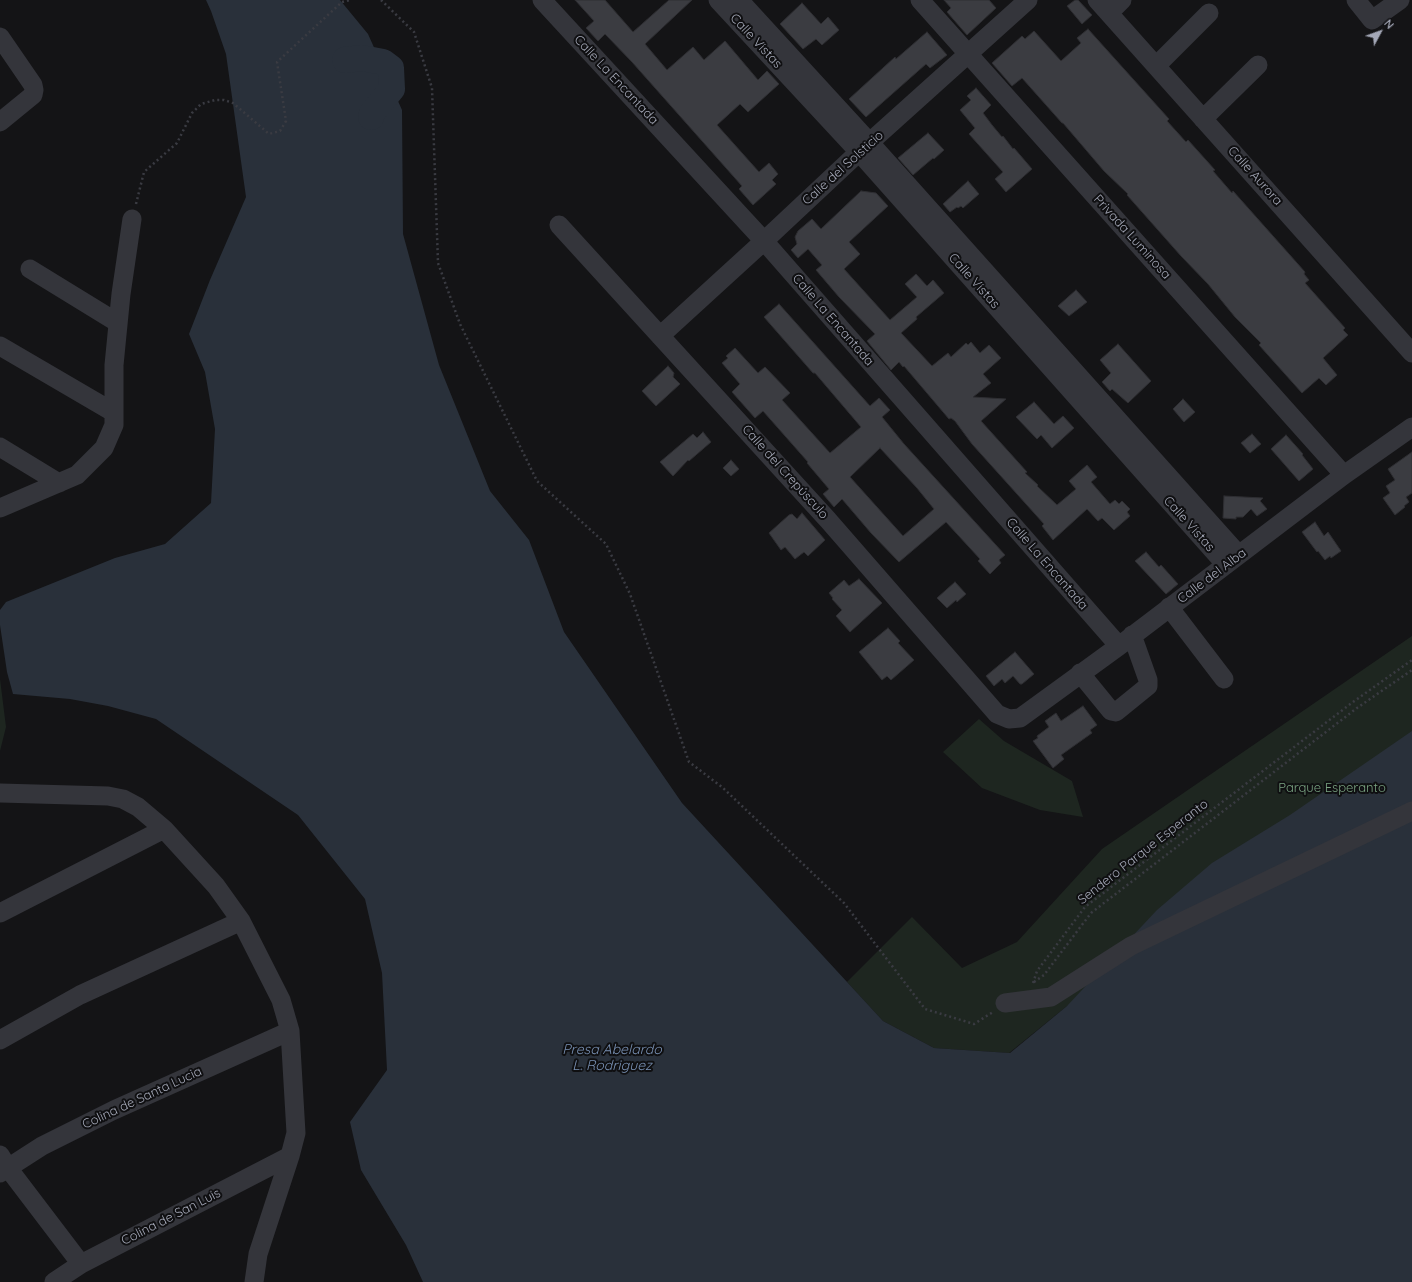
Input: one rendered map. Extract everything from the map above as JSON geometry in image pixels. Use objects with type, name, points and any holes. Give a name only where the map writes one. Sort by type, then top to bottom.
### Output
[{"type":"street","name":"Calle La Encantada","points":[[542,0],[764,241],[1126,640]]},
{"type":"street","name":"Calle Vistas","points":[[718,0],[759,32],[1233,560]]},
{"type":"street","name":"Calle Vistas","points":[[740,0],[759,32]]},
{"type":"street","name":"Privada Luminosa","points":[[920,0],[1344,474]]},
{"type":"street","name":"Calle del Solsticio","points":[[660,336],[864,148],[1028,0]]},
{"type":"street","points":[[1103,7],[1122,0]]},
{"type":"street","points":[[1356,0],[1372,20],[1400,0]]},
{"type":"street","name":"Calle Aurora","points":[[1103,7],[1412,353]]},
{"type":"street","points":[[1156,66],[1209,12]]},
{"type":"street","points":[[0,37],[33,84],[34,90],[33,95],[0,122]]},
{"type":"street","points":[[1203,119],[1258,65]]},
{"type":"street","points":[[0,508],[77,475],[104,448],[114,425],[114,365],[132,219]]},
{"type":"street","name":"Calle del Crepúsculo","points":[[559,225],[828,520],[997,714],[1009,719]]},
{"type":"street","points":[[30,269],[118,323]]},
{"type":"street","points":[[0,346],[113,412]]},
{"type":"street","name":"Calle del Alba","points":[[1009,719],[1020,718],[1233,560],[1344,474],[1412,427]]},
{"type":"street","points":[[0,447],[58,483]]},
{"type":"street","points":[[1170,607],[1224,679]]},
{"type":"street","points":[[1080,673],[1111,711],[1116,712],[1148,686],[1148,680],[1126,640]]},
{"type":"street","points":[[0,793],[108,796],[123,799],[138,807],[164,829],[216,886],[241,922],[281,1000],[290,1032],[296,1133],[258,1254],[254,1282]]},
{"type":"street","points":[[1006,1003],[1051,997],[1131,946],[1412,811]]},
{"type":"street","points":[[0,913],[164,829]]},
{"type":"street","points":[[0,1040],[80,995],[241,922]]},
{"type":"street","name":"Colina de Santa Lucia","points":[[3,1166],[114,1110],[290,1032]]},
{"type":"street","name":"Colina de San Luis","points":[[54,1282],[81,1264],[290,1156]]},
{"type":"street","points":[[3,1166],[81,1264]]},
{"type":"path","points":[[132,219],[144,172],[177,143],[192,113],[201,104],[214,100],[224,100],[234,104],[269,134],[280,131],[286,122],[277,62],[342,2],[350,0]]},
{"type":"path","points":[[381,0],[414,32],[432,88],[438,263],[460,324],[537,481],[606,544],[630,594],[689,762],[722,786],[844,903],[925,1010],[974,1024],[1006,1003]]},
{"type":"path","name":"Sendero Parque Esperanto","points":[[1033,984],[1037,971],[1085,908],[1353,702],[1412,660]]},
{"type":"path","name":"Sendero Parque Esperanto","points":[[1033,984],[1044,975],[1091,913],[1357,708],[1412,670]]},
{"type":"path","points":[[1028,988],[1033,984]]},
{"type":"green space","name":"Parque Esperanto","points":[[1412,636],[1412,837],[1067,1006],[1009,1053],[934,1048],[883,1021],[847,982],[912,917],[962,968],[1017,942],[1102,849]]},
{"type":"green space","points":[[0,679],[6,727],[0,751]]},
{"type":"green space","points":[[979,719],[1004,741],[1072,781],[1083,817],[1040,810],[982,788],[943,752]]},
{"type":"water","name":"Presa Abelardo L. Rodriguez","points":[[206,0],[340,0],[368,34],[402,110],[403,234],[439,365],[490,491],[529,540],[564,632],[682,803],[883,1021],[934,1048],[1010,1053],[1067,1006],[1157,910],[1212,863],[1290,815],[1412,731],[1412,1282],[423,1282],[406,1245],[361,1170],[350,1122],[387,1070],[382,973],[365,899],[298,815],[156,719],[108,706],[70,699],[13,694],[7,672],[0,625],[0,610],[6,602],[115,558],[165,544],[211,503],[215,429],[205,372],[189,334],[210,280],[246,197],[226,54]]},
{"type":"building","points":[[575,0],[605,0],[633,32],[669,0],[692,0],[645,44],[667,70],[693,47],[704,60],[725,41],[758,80],[767,71],[779,84],[748,112],[740,104],[717,125],[759,172],[769,163],[778,174],[772,180],[776,184],[753,205],[739,189],[742,186],[632,62],[605,34],[598,41],[586,28],[594,21]]},
{"type":"building","points":[[944,0],[989,0],[996,8],[967,35],[947,12],[951,8]]},
{"type":"building","points":[[1075,0],[1078,0],[1092,15],[1082,24],[1067,6]]},
{"type":"building","points":[[802,3],[821,24],[828,17],[839,30],[822,45],[816,39],[803,49],[780,24]]},
{"type":"building","points":[[1088,29],[1169,119],[1167,121],[1186,142],[1188,140],[1215,170],[1213,171],[1232,193],[1233,191],[1305,272],[1304,274],[1309,280],[1305,283],[1345,328],[1343,330],[1348,335],[1323,358],[1337,375],[1326,385],[1319,378],[1302,393],[1259,345],[1261,343],[1235,317],[1208,284],[1127,195],[1128,194],[1104,171],[1022,78],[1012,86],[992,63],[1022,36],[1025,39],[1034,31],[1061,61],[1081,43],[1077,38]]},
{"type":"building","points":[[927,32],[947,55],[930,68],[926,64],[866,117],[849,99],[895,57],[896,59]]},
{"type":"building","points":[[976,88],[991,105],[983,113],[1002,137],[1003,136],[1032,169],[1006,192],[995,179],[1003,172],[969,134],[975,128],[960,110],[971,100],[967,96]]},
{"type":"building","points":[[928,133],[944,150],[913,175],[898,158]]},
{"type":"building","points":[[968,181],[979,194],[963,208],[961,206],[958,208],[957,207],[950,212],[943,204]]},
{"type":"building","points":[[861,191],[876,193],[888,206],[849,242],[860,254],[844,269],[890,320],[917,297],[905,284],[916,274],[927,286],[933,280],[944,293],[916,317],[917,319],[901,333],[932,366],[948,353],[951,357],[966,343],[968,345],[971,342],[980,353],[989,345],[1001,358],[983,374],[991,383],[973,397],[1006,399],[981,421],[1027,472],[1025,473],[1057,505],[1076,489],[1069,481],[1087,465],[1097,477],[1091,482],[1110,504],[1115,500],[1119,504],[1122,501],[1130,509],[1127,512],[1130,516],[1114,530],[1102,518],[1098,521],[1087,509],[1053,540],[1042,526],[1044,524],[972,444],[955,421],[951,418],[949,419],[904,366],[903,367],[899,362],[891,370],[867,341],[875,334],[839,297],[816,270],[822,265],[808,249],[798,258],[791,250],[797,244],[795,237],[798,231],[812,219],[821,229]]},
{"type":"building","points":[[1076,290],[1087,302],[1069,316],[1058,306]]},
{"type":"building","points":[[779,304],[870,406],[879,398],[890,410],[882,417],[904,444],[1005,555],[999,560],[1001,563],[990,574],[978,561],[980,559],[946,522],[899,562],[871,533],[842,499],[834,507],[823,494],[829,489],[807,463],[808,462],[763,411],[755,418],[732,392],[740,384],[722,363],[728,358],[726,356],[735,348],[758,373],[765,367],[790,393],[782,400],[830,453],[861,427],[815,373],[813,373],[764,317]],"holes":[[[880,448],[934,509],[903,536],[850,477]]]},
{"type":"building","points":[[1118,344],[1151,381],[1128,403],[1112,389],[1110,391],[1102,382],[1111,373],[1100,360]]},
{"type":"building","points":[[668,366],[674,373],[673,377],[680,384],[656,406],[642,391]]},
{"type":"building","points":[[1183,399],[1195,412],[1184,422],[1173,409]]},
{"type":"building","points":[[1034,402],[1054,424],[1063,416],[1074,428],[1052,448],[1041,435],[1037,439],[1016,417]]},
{"type":"building","points":[[703,432],[711,442],[689,461],[688,460],[673,476],[660,462],[693,434],[697,438]]},
{"type":"building","points":[[1252,434],[1261,444],[1250,453],[1241,443]]},
{"type":"building","points":[[1286,435],[1303,454],[1302,455],[1313,469],[1299,481],[1271,449]]},
{"type":"building","points":[[1412,452],[1412,493],[1406,497],[1409,502],[1395,515],[1383,498],[1390,493],[1386,486],[1395,480],[1388,469]]},
{"type":"building","points":[[731,460],[739,469],[731,476],[723,468]]},
{"type":"building","points":[[1224,496],[1263,498],[1260,501],[1267,509],[1257,516],[1251,509],[1243,517],[1236,517],[1236,519],[1223,518]]},
{"type":"building","points":[[802,513],[825,540],[808,556],[804,552],[795,559],[785,547],[781,550],[769,533],[789,515],[792,514],[797,519]]},
{"type":"building","points":[[1315,522],[1324,536],[1328,532],[1341,551],[1331,558],[1330,556],[1325,560],[1302,532]]},
{"type":"building","points":[[1146,552],[1159,567],[1161,565],[1178,584],[1166,594],[1135,561]]},
{"type":"building","points":[[859,579],[882,603],[850,632],[836,616],[842,610],[832,599],[833,598],[829,593],[844,580],[849,586]]},
{"type":"building","points":[[955,582],[966,594],[947,608],[937,598]]},
{"type":"building","points":[[888,628],[900,641],[898,643],[914,660],[891,680],[887,676],[882,680],[859,652]]},
{"type":"building","points":[[1015,652],[1034,674],[1022,684],[1020,684],[1013,676],[1005,683],[1002,679],[994,686],[986,676]]},
{"type":"building","points":[[1083,706],[1097,725],[1090,730],[1092,733],[1061,755],[1064,759],[1053,768],[1033,741],[1049,727],[1045,721],[1056,713],[1061,721]]},
{"type":"waterway","points":[[345,60],[362,58],[383,62],[391,68],[392,89],[372,113],[371,117]]}]
